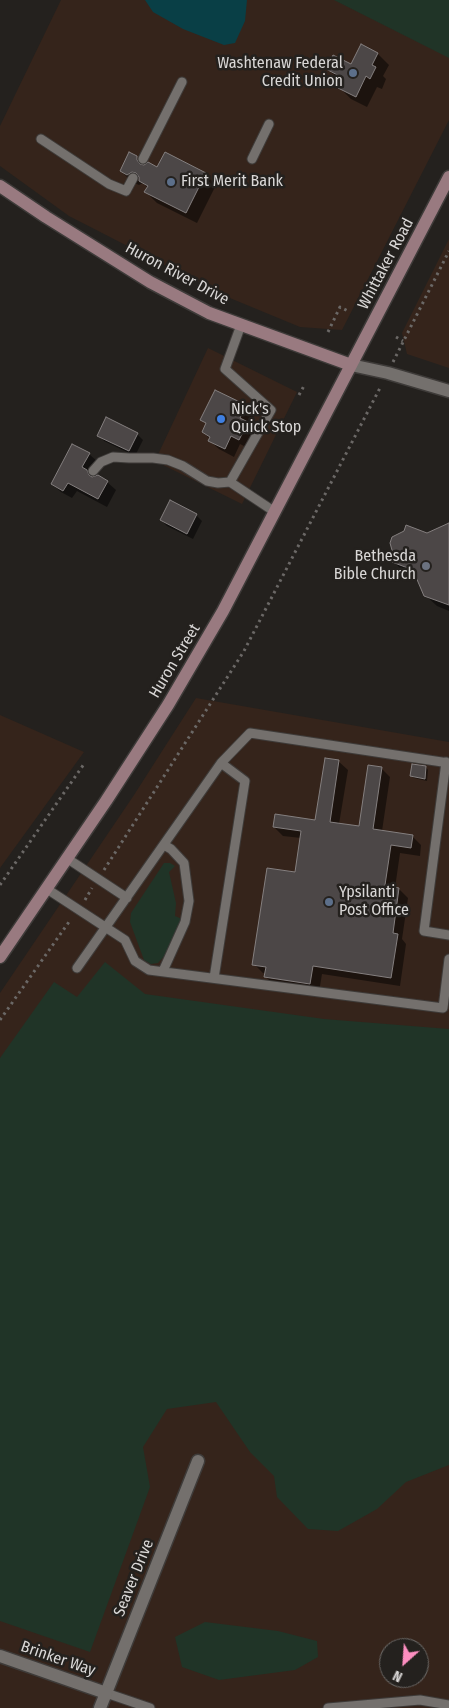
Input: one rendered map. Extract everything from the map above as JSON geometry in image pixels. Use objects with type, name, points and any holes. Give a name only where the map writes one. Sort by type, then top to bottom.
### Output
[{"type":"main road","name":"Whittaker Road","points":[[351,365],[445,193],[449,177]]},
{"type":"main road","name":"Huron River Drive","points":[[0,186],[150,282],[208,313],[351,365]]},
{"type":"main road","name":"Huron Street","points":[[0,957],[68,859],[168,705],[226,606],[351,365]]},
{"type":"street","points":[[351,365],[388,373],[449,391]]},
{"type":"street","name":"Seaver Drive","points":[[100,1708],[198,1461]]},
{"type":"street","name":"Brinker Way","points":[[0,1656],[106,1693]]},
{"type":"lane","points":[[143,160],[182,82]]},
{"type":"lane","points":[[252,159],[269,124]]},
{"type":"lane","points":[[41,139],[109,184],[126,191],[133,178]]},
{"type":"lane","points":[[230,482],[271,410],[225,369],[241,325]]},
{"type":"lane","points":[[94,472],[102,462],[113,457],[168,460],[207,481],[218,483],[230,482],[275,512]]},
{"type":"lane","points":[[77,968],[221,763],[250,733],[448,763],[424,930],[449,935]]},
{"type":"lane","points":[[214,978],[245,781],[221,763]]},
{"type":"lane","points":[[163,971],[185,922],[189,901],[184,863],[171,849],[164,845]]},
{"type":"lane","points":[[68,859],[127,898]]},
{"type":"lane","points":[[47,889],[125,940],[135,960],[149,970],[443,1008],[449,959]]},
{"type":"lane","points":[[106,1693],[150,1708]]},
{"type":"lane","points":[[328,1708],[420,1700],[449,1704]]},
{"type":"path","points":[[396,337],[402,343],[449,252]]},
{"type":"path","points":[[328,332],[340,307],[350,312]]},
{"type":"path","points":[[299,395],[305,384]]},
{"type":"path","points":[[106,867],[244,650],[379,389]]},
{"type":"path","points":[[0,885],[84,764]]},
{"type":"path","points":[[84,900],[88,894]]},
{"type":"path","points":[[0,1020],[70,919]]},
{"type":"shaded area","points":[[61,0],[335,0],[449,57],[449,120],[342,330],[300,327],[225,296],[69,216],[0,166],[0,126]]},
{"type":"shaded area","points":[[449,239],[449,368],[407,354],[402,333]]},
{"type":"shaded area","points":[[208,348],[297,392],[242,504],[155,461]]},
{"type":"shaded area","points":[[196,698],[449,742],[449,1708],[0,1708],[0,993],[134,795]]},
{"type":"shaded area","points":[[0,715],[84,752],[0,868]]},
{"type":"green space","points":[[334,0],[449,0],[449,58]]},
{"type":"green space","points":[[164,863],[170,863],[175,866],[169,872],[176,903],[175,916],[182,919],[167,953],[158,963],[151,964],[144,960],[130,922],[131,913]]},
{"type":"green space","points":[[105,962],[145,994],[324,1019],[449,1029],[449,1465],[406,1482],[377,1509],[338,1531],[308,1529],[277,1497],[274,1476],[250,1452],[216,1402],[167,1409],[143,1447],[150,1487],[90,1652],[0,1621],[0,1058],[54,982],[77,997]]},
{"type":"green space","points":[[205,1622],[278,1631],[317,1641],[318,1657],[295,1670],[219,1680],[182,1667],[175,1637]]},
{"type":"water","points":[[145,0],[247,0],[245,21],[235,43],[224,45],[183,29],[153,12]]},
{"type":"building","name":"Washtenaw Federal Credit Union","points":[[361,44],[378,53],[372,65],[376,67],[370,79],[366,76],[356,97],[338,88],[343,78],[326,69],[333,55],[351,64]]},
{"type":"building","name":"First Merit Bank","points":[[129,152],[137,156],[140,164],[144,165],[148,162],[157,167],[165,152],[206,173],[186,213],[144,192],[148,186],[139,181],[136,173],[132,172],[127,175],[120,171]]},
{"type":"building","name":"Nick's Quick Stop","points":[[215,390],[246,405],[240,418],[248,422],[239,440],[231,436],[225,449],[208,441],[210,437],[202,432],[206,423],[200,420]]},
{"type":"building","points":[[106,417],[138,433],[129,451],[97,436]]},
{"type":"building","points":[[72,444],[90,453],[82,467],[87,470],[89,475],[92,477],[98,475],[108,481],[98,499],[68,483],[63,491],[51,484]]},
{"type":"building","points":[[170,500],[197,514],[187,534],[160,520]]},
{"type":"building","name":"Bethesda Bible Church","points":[[449,523],[449,605],[424,596],[413,570],[392,562],[394,557],[390,543],[392,537],[404,531],[406,525],[427,533]]},
{"type":"building","name":"Ypsilanti Post Office","points":[[325,758],[339,760],[330,822],[359,826],[368,765],[382,767],[373,829],[413,835],[411,848],[391,845],[385,885],[399,888],[393,933],[398,934],[391,978],[313,966],[310,984],[264,977],[266,967],[252,965],[267,868],[295,872],[301,831],[273,827],[275,814],[315,820]]},
{"type":"building","points":[[412,764],[426,766],[425,779],[410,776]]},
{"type":"place","name":"Washtenaw Federal Credit Union","points":[[353,73]]},
{"type":"place","name":"First Merit Bank","points":[[171,182]]},
{"type":"place","name":"Nick's Quick Stop","points":[[221,419]]},
{"type":"place","name":"Bethesda Bible Church","points":[[426,566]]},
{"type":"place","name":"Ypsilanti Post Office","points":[[329,902]]}]
